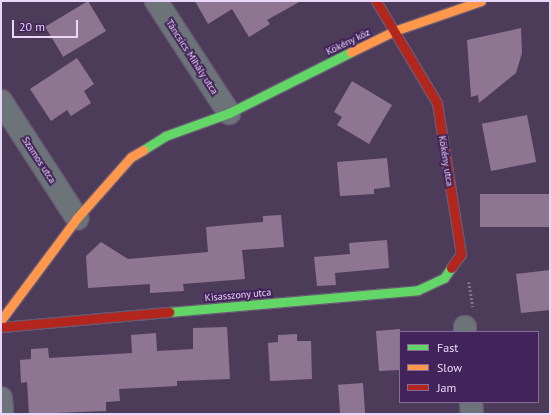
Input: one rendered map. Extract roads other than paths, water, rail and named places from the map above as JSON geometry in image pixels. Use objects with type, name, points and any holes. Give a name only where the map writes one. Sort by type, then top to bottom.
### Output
[{"type":"street","name":"Táncsics Mihály utca","points":[[156,1],[228,113]]},
{"type":"street","name":"Kökény utca","points":[[376,1],[437,103],[461,254]]},
{"type":"street","name":"Kökény köz","points":[[1,320],[77,218],[131,157],[165,136],[228,113],[394,31],[481,1]]},
{"type":"street","name":"Szamos utca","points":[[1,101],[77,218]]},
{"type":"street","name":"Kisasszony utca","points":[[1,327],[418,290],[444,278],[461,254]]},
{"type":"street","points":[[1,398],[2,414]]},
{"type":"street","points":[[471,403],[472,414]]}]
